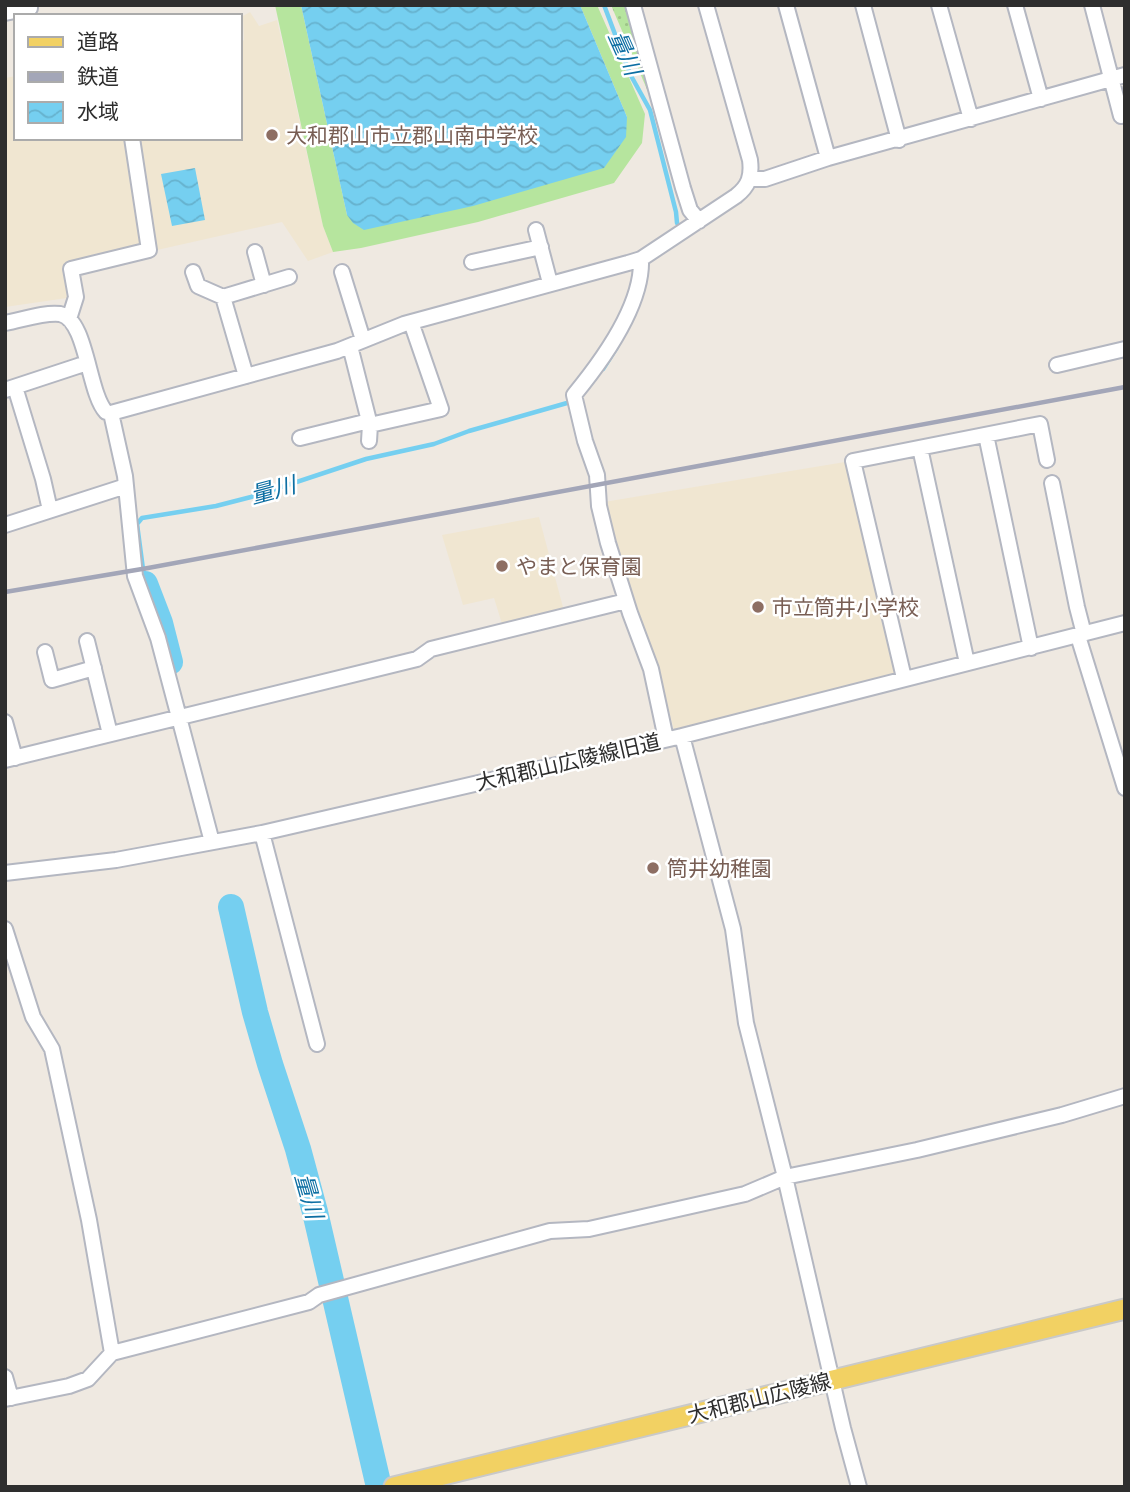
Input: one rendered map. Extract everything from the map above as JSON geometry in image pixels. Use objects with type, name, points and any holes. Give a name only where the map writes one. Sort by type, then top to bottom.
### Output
[{"type":"main road","name":"大和郡山広陵線","points":[[394,1487],[1125,1309]]},
{"type":"street","points":[[633,5],[683,188],[690,210],[699,221]]},
{"type":"street","points":[[5,323],[59,314],[69,319],[76,329],[102,409],[111,413],[356,343],[411,322],[641,258],[736,196],[746,188],[750,179],[750,160],[706,5]]},
{"type":"street","points":[[786,5],[828,158]]},
{"type":"street","points":[[863,5],[899,139]]},
{"type":"street","points":[[939,5],[971,119]]},
{"type":"street","points":[[1015,5],[1041,99]]},
{"type":"street","points":[[1092,5],[1118,77],[1121,116]]},
{"type":"street","points":[[5,13],[30,10]]},
{"type":"street","points":[[750,179],[765,179],[828,158],[1118,77]]},
{"type":"street","points":[[69,319],[76,297],[71,269],[149,250],[132,140]]},
{"type":"street","points":[[536,230],[551,283]]},
{"type":"street","points":[[472,262],[541,247]]},
{"type":"street","points":[[255,252],[264,285]]},
{"type":"street","points":[[641,258],[642,271],[617,336],[601,362],[574,395],[585,441],[597,475],[599,506],[608,543],[626,601],[652,669],[666,738]]},
{"type":"street","points":[[193,272],[198,286],[223,297],[289,278]]},
{"type":"street","points":[[342,272],[370,423],[369,441]]},
{"type":"street","points":[[223,297],[246,376]]},
{"type":"street","points":[[300,438],[441,410],[411,322]]},
{"type":"street","points":[[1057,365],[1125,349]]},
{"type":"street","points":[[50,510],[43,479],[10,389],[87,363]]},
{"type":"street","points":[[111,413],[126,485],[138,590],[153,622],[182,716],[212,842]]},
{"type":"street","points":[[904,678],[853,461],[1040,424],[1047,460]]},
{"type":"street","points":[[986,435],[1031,648]]},
{"type":"street","points":[[920,448],[967,663]]},
{"type":"street","points":[[1052,483],[1081,635],[1125,788]]},
{"type":"street","points":[[5,525],[126,485]]},
{"type":"street","points":[[5,722],[10,759],[417,659],[431,649],[626,601]]},
{"type":"street","name":"大和郡山広陵線旧道","points":[[5,873],[116,860],[262,833],[682,736],[1125,623]]},
{"type":"street","points":[[87,641],[110,734]]},
{"type":"street","points":[[45,652],[52,680],[94,668]]},
{"type":"street","points":[[682,736],[733,929],[746,1023],[859,1487]]},
{"type":"street","points":[[262,833],[317,1044]]},
{"type":"street","points":[[5,929],[33,1017],[52,1049],[89,1220],[112,1353]]},
{"type":"street","points":[[5,1377],[8,1398],[69,1386],[88,1379],[112,1353],[309,1301],[319,1295],[550,1231],[589,1229],[745,1194],[785,1177],[917,1150],[1062,1115],[1125,1096]]},
{"type":"shaded area","name":"大和郡山市立郡山南中学校","points":[[250,12],[259,26],[277,20],[323,226],[333,252],[308,261],[282,222],[157,250],[144,181],[140,140],[242,140],[243,16]]},
{"type":"shaded area","points":[[14,76],[14,140],[128,140],[142,242],[136,250],[65,266],[67,298],[5,307],[5,78]]},
{"type":"shaded area","name":"市立筒井小学校","points":[[845,462],[898,671],[896,679],[674,730],[655,658],[614,557],[604,502]]},
{"type":"shaded area","name":"やまと保育園","points":[[539,517],[564,611],[503,627],[494,598],[463,605],[442,535]]},
{"type":"green space","points":[[275,5],[301,5],[347,215],[627,117],[580,5],[597,5],[645,114],[642,143],[614,183],[478,222],[333,252],[323,226]]},
{"type":"green space","points":[[611,5],[628,5],[660,120]]},
{"type":"water","points":[[301,5],[580,5],[627,117],[626,137],[604,168],[473,206],[364,230],[347,215]]},
{"type":"water","points":[[195,168],[205,220],[172,226],[161,174]]},
{"type":"waterway","name":"量川","points":[[604,5],[630,74],[650,110],[677,223]]},
{"type":"waterway","name":"量川","points":[[603,369],[617,347]]},
{"type":"waterway","name":"量川","points":[[145,584],[137,524],[142,518],[216,506],[251,497],[366,459],[434,444],[469,431],[574,401]]},
{"type":"waterway","name":"量川","points":[[145,584],[160,623],[170,662]]},
{"type":"waterway","name":"量川","points":[[231,907],[255,1012],[315,1212],[379,1487]]},
{"type":"railway","points":[[5,592],[148,568],[1125,387]]},
{"type":"place","name":"大和郡山市立郡山南中学校","points":[[272,135]]},
{"type":"place","name":"やまと保育園","points":[[502,566]]},
{"type":"place","name":"市立筒井小学校","points":[[758,607]]},
{"type":"place","name":"筒井幼稚園","points":[[653,868]]}]
